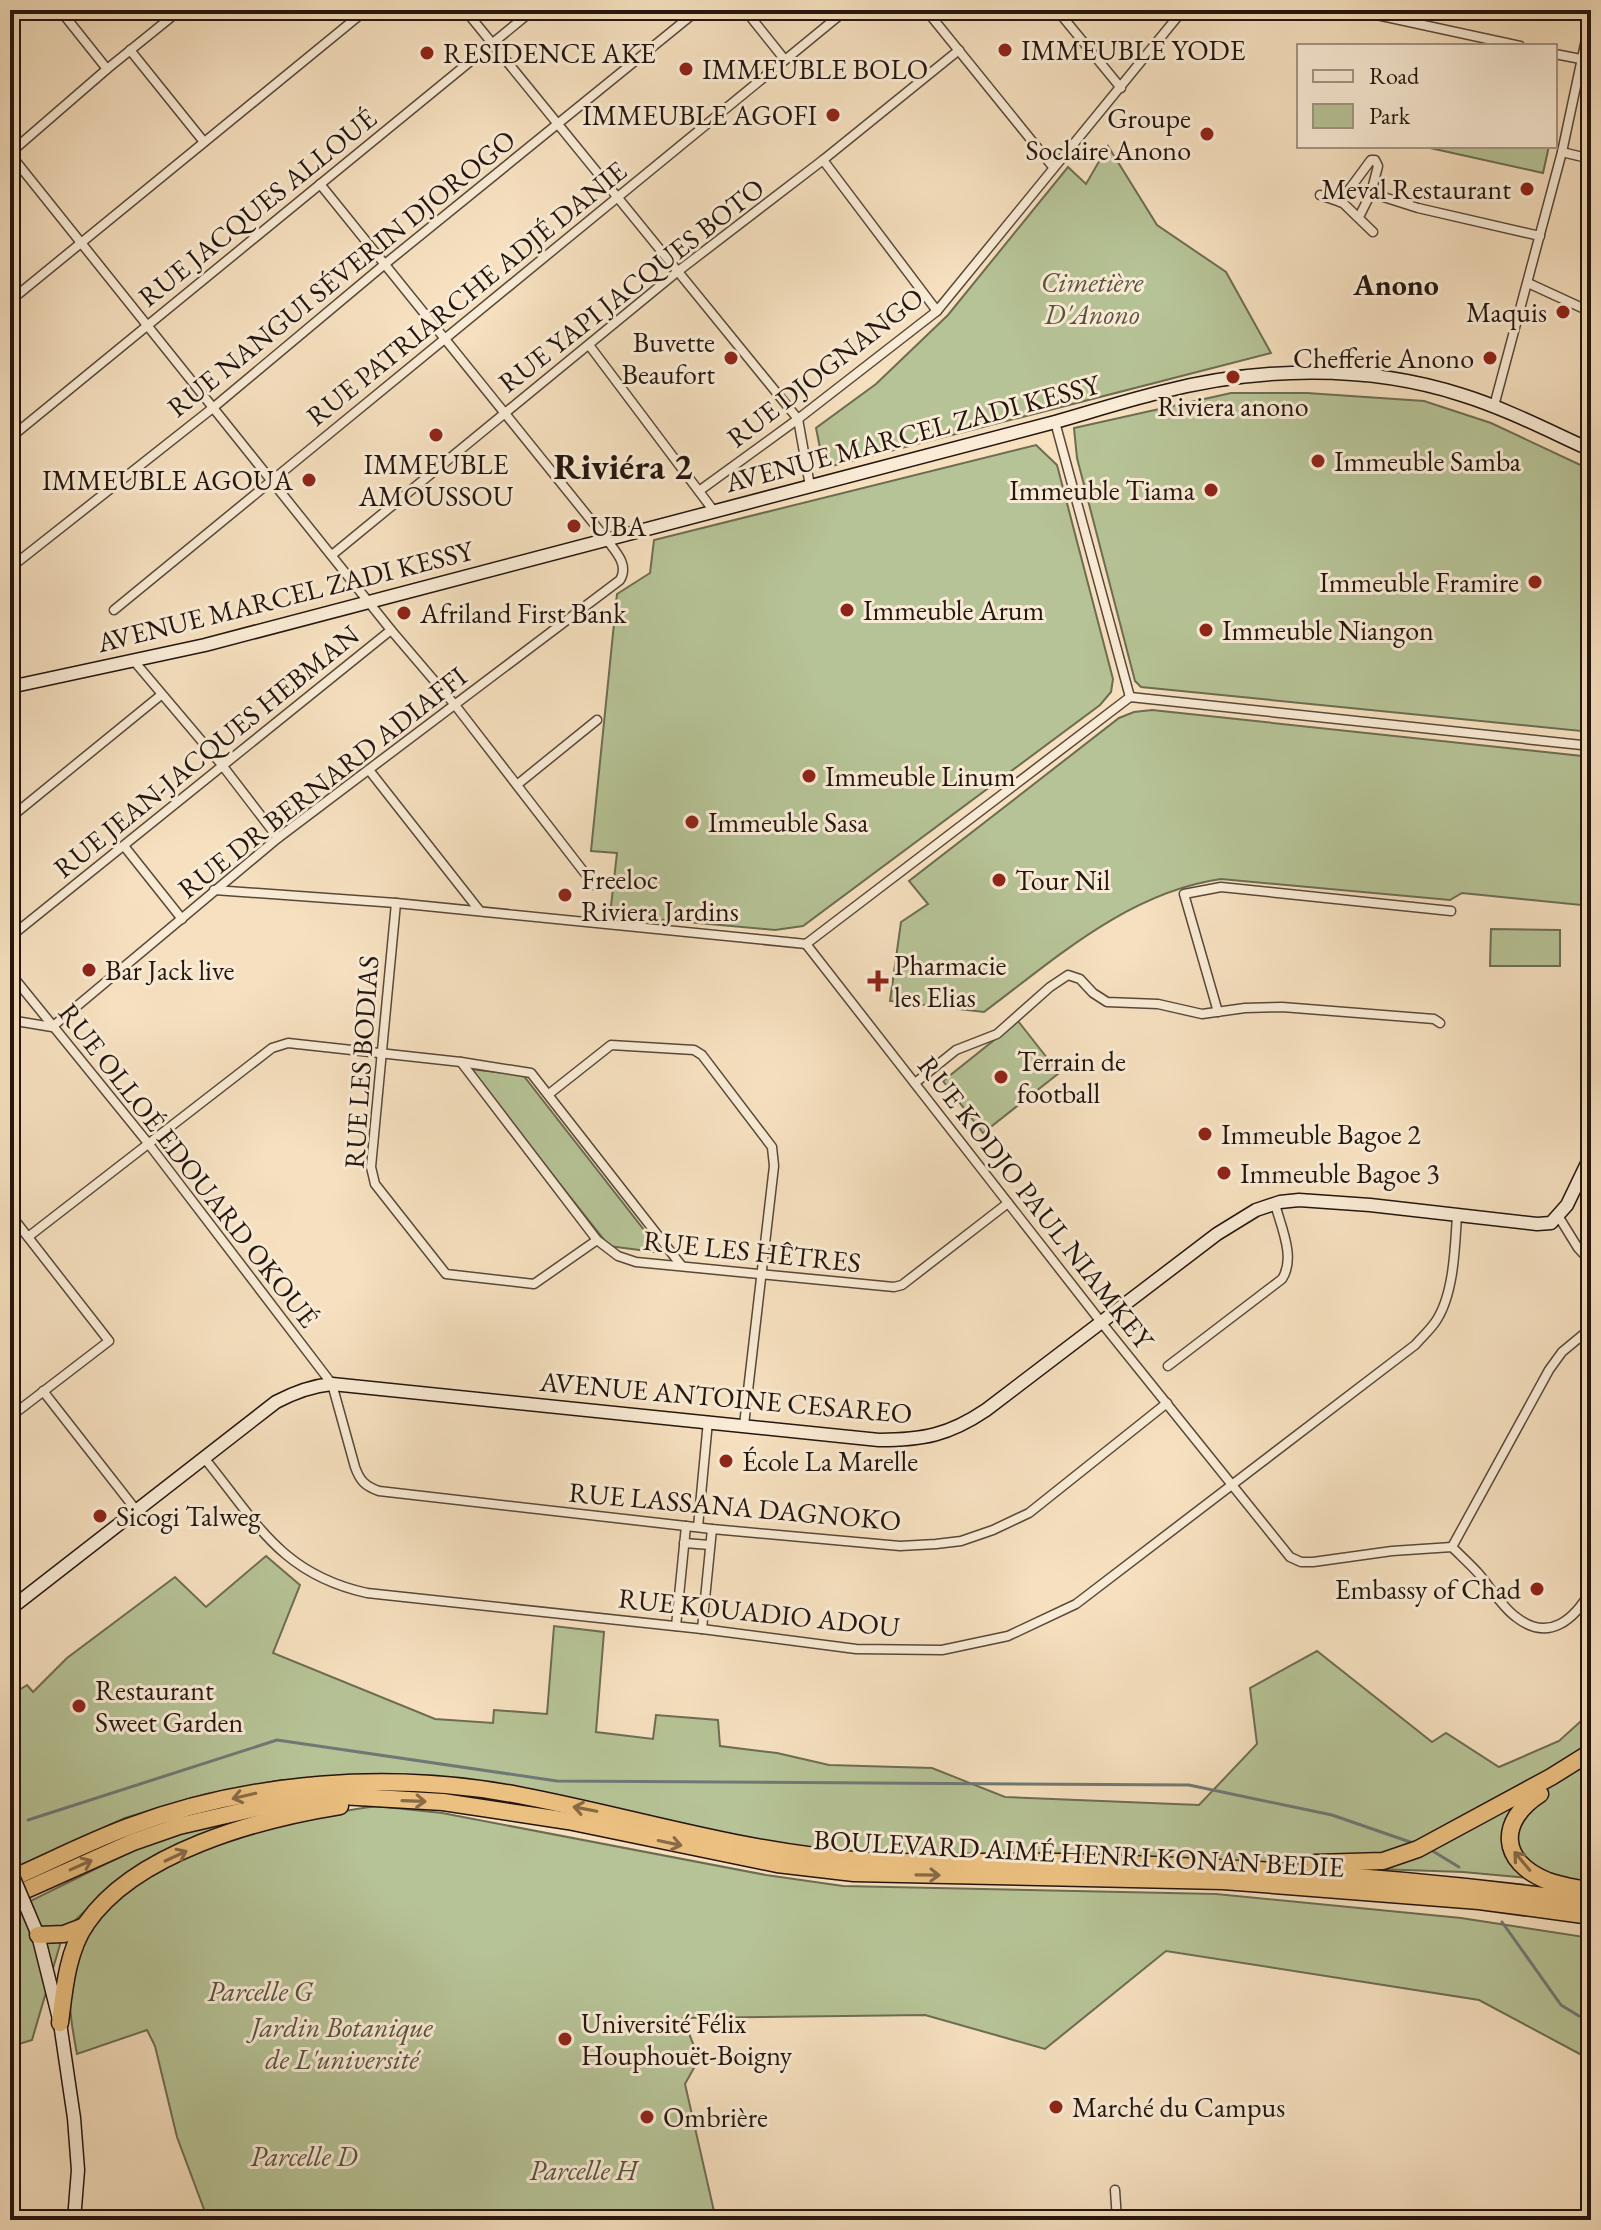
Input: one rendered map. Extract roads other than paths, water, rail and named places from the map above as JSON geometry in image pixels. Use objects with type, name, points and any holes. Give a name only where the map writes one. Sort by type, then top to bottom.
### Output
[{"type":"highway","points":[[1274,1869],[1302,1862],[1383,1861],[1418,1849],[1591,1752]]},
{"type":"highway","points":[[1591,1761],[1523,1805],[1514,1817],[1510,1835],[1514,1855],[1533,1874],[1550,1882],[1591,1891]]},
{"type":"highway","name":"BOULEVARD AIMÉ HENRI KONAN BEDIE","points":[[10,1879],[127,1827],[173,1813],[254,1793],[356,1782],[513,1794],[771,1850],[865,1861],[1060,1862],[1274,1869],[1449,1884],[1512,1905],[1591,1916]]},
{"type":"highway","name":"BOULEVARD AIMÉ HENRI KONAN BEDIE","points":[[17,1900],[133,1842],[179,1826],[261,1807],[340,1796],[443,1802],[568,1821],[777,1864],[854,1873],[1223,1881],[1591,1902]]},
{"type":"highway","points":[[60,2023],[68,1968],[85,1926],[115,1892],[143,1872],[178,1854],[248,1827],[319,1809],[375,1800]]},
{"type":"highway","points":[[38,1935],[64,1934],[85,1926]]},
{"type":"street","points":[[60,10],[107,69]]},
{"type":"street","points":[[180,10],[10,154],[391,630],[455,705],[594,885]]},
{"type":"street","points":[[10,301],[366,10]]},
{"type":"street","points":[[465,10],[798,419],[810,486]]},
{"type":"street","name":"RUE JACQUES ALLOUÉ","points":[[10,438],[533,10]]},
{"type":"street","name":"RUE NANGUI SÉVERIN DJOROGO","points":[[10,568],[214,407],[698,10]]},
{"type":"street","points":[[745,10],[785,60]]},
{"type":"street","name":"RUE PATRIARCHE ADJÉ DANIE","points":[[114,610],[846,10]]},
{"type":"street","points":[[926,10],[1053,167]]},
{"type":"street","points":[[1057,10],[1121,88]]},
{"type":"street","name":"RUE DJOGNANGO","points":[[699,491],[937,311],[1183,10]]},
{"type":"street","points":[[1354,10],[1511,44]]},
{"type":"street","points":[[1494,406],[1586,60],[1591,16]]},
{"type":"street","points":[[130,50],[204,142]]},
{"type":"street","name":"RUE YAPI JACQUES BOTO","points":[[332,555],[677,272],[959,50]]},
{"type":"street","points":[[1557,54],[1586,60]]},
{"type":"street","points":[[1562,152],[1591,159]]},
{"type":"street","points":[[823,160],[937,311]]},
{"type":"street","points":[[1340,202],[1371,160],[1375,160],[1378,166],[1371,193],[1359,217]]},
{"type":"street","name":"RUE DR BERNARD ADIAFFI","points":[[52,1027],[278,838],[620,580],[624,573],[623,563],[607,540],[320,184]]},
{"type":"street","points":[[1371,193],[1418,208],[1540,236]]},
{"type":"street","points":[[1320,195],[1340,202],[1373,232]]},
{"type":"street","points":[[1528,283],[1591,312]]},
{"type":"street","points":[[589,345],[713,510]]},
{"type":"street","name":"AVENUE MARCEL ZADI KESSY","points":[[10,687],[205,645],[1163,391],[1304,371],[1425,384],[1494,406],[1591,450]]},
{"type":"street","points":[[1055,422],[1130,697]]},
{"type":"street","name":"RUE JEAN-JACQUES HEBMAN","points":[[10,937],[391,630]]},
{"type":"street","points":[[134,661],[222,765],[278,838]]},
{"type":"street","points":[[10,818],[161,695]]},
{"type":"street","points":[[214,890],[479,910],[806,944],[1130,697],[1591,746]]},
{"type":"street","points":[[518,784],[597,720]]},
{"type":"street","points":[[369,770],[479,910]]},
{"type":"street","points":[[124,846],[182,919]]},
{"type":"street","points":[[1218,1012],[1184,894],[1221,887],[1451,911]]},
{"type":"street","name":"RUE LES BODIAS","points":[[396,903],[380,1053],[372,1176],[375,1184],[446,1274],[534,1284],[597,1240]]},
{"type":"street","name":"RUE KODJO PAUL NIAMKEY","points":[[806,944],[1101,1322],[1290,1557],[1301,1562],[1452,1547]]},
{"type":"street","name":"RUE OLLOÉ EDOUARD OKOUÉ","points":[[10,973],[148,1143],[332,1384]]},
{"type":"street","points":[[915,1083],[956,1050],[997,1034],[1068,975],[1075,976],[1093,993],[1113,1003],[1140,1002],[1202,1014],[1282,1007],[1434,1019],[1440,1023]]},
{"type":"street","points":[[10,1020],[52,1027]]},
{"type":"street","points":[[28,1237],[272,1048],[288,1043],[531,1073],[681,1265]]},
{"type":"street","points":[[549,1094],[611,1045],[694,1050],[702,1055],[772,1147],[774,1166],[744,1425]]},
{"type":"street","name":"RUE LES HÊTRES","points":[[461,1062],[597,1240],[618,1256],[636,1262],[894,1287],[902,1285],[1008,1203]]},
{"type":"street","points":[[1591,1155],[1567,1205],[1557,1214],[1578,1248],[1591,1262]]},
{"type":"street","name":"AVENUE ANTOINE CESAREO","points":[[10,1609],[276,1402],[315,1385],[332,1384],[879,1440],[915,1440],[960,1426],[986,1410],[1234,1222],[1256,1210],[1275,1204],[1323,1200],[1537,1224],[1551,1223],[1557,1214]]},
{"type":"street","points":[[1168,1366],[1282,1279],[1287,1271],[1288,1257],[1275,1204]]},
{"type":"street","points":[[10,1214],[109,1341],[10,1417]]},
{"type":"street","name":"RUE KOUADIO ADOU","points":[[205,1459],[279,1550],[300,1567],[341,1587],[367,1593],[856,1649],[942,1650],[1008,1636],[1076,1604],[1415,1345],[1436,1322],[1443,1307],[1454,1256],[1457,1215]]},
{"type":"street","points":[[1591,1328],[1562,1352],[1549,1370],[1452,1547],[1515,1617],[1528,1625],[1557,1627],[1582,1606],[1591,1590]]},
{"type":"street","name":"RUE LASSANA DAGNOKO","points":[[332,1384],[360,1479],[367,1487],[379,1491],[712,1529],[900,1546],[961,1541],[1029,1513],[1167,1403]]},
{"type":"street","points":[[43,1391],[136,1510]]},
{"type":"street","points":[[698,1527],[708,1421]]},
{"type":"street","points":[[676,1626],[686,1526]]},
{"type":"street","points":[[702,1629],[712,1529]]},
{"type":"street","points":[[684,1543],[710,1545]]},
{"type":"street","points":[[10,1869],[17,1900],[38,1935],[60,2023],[78,2170],[74,2220]]},
{"type":"street","points":[[1115,2190],[1117,2220]]},
{"type":"waterway","points":[[28,1820],[277,1740],[557,1781],[1189,1785],[1332,1815],[1413,1843]]},
{"type":"waterway","points":[[1431,1850],[1459,1867]]},
{"type":"waterway","points":[[1502,1922],[1561,2005],[1579,2016],[1591,2018]]},
{"type":"place","name":"IMMEUBLE YODE","points":[[1005,50]]},
{"type":"place","name":"RESIDENCE AKE","points":[[427,53]]},
{"type":"place","name":"IMMEUBLE BOLO","points":[[686,69]]},
{"type":"place","name":"IMMEUBLE AGOFI","points":[[833,115]]},
{"type":"place","name":"Groupe Soclaire Anono","points":[[1207,134]]},
{"type":"place","name":"Meval Restaurant","points":[[1527,189]]},
{"type":"place","name":"Maquis","points":[[1563,312]]},
{"type":"place","name":"Buvette Beaufort","points":[[731,358]]},
{"type":"place","name":"Chefferie Anono","points":[[1490,358]]},
{"type":"place","name":"Riviera anono","points":[[1233,377]]},
{"type":"place","name":"IMMEUBLE AMOUSSOU","points":[[436,435]]},
{"type":"place","name":"Immeuble Samba","points":[[1318,461]]},
{"type":"place","name":"IMMEUBLE AGOUA","points":[[309,480]]},
{"type":"place","name":"Immeuble Tiama","points":[[1211,490]]},
{"type":"place","name":"UBA","points":[[574,526]]},
{"type":"place","name":"Immeuble Framire","points":[[1535,582]]},
{"type":"place","name":"Immeuble Arum","points":[[847,610]]},
{"type":"place","name":"Afriland First Bank","points":[[404,613]]},
{"type":"place","name":"Immeuble Niangon","points":[[1206,630]]},
{"type":"place","name":"Immeuble Linum","points":[[809,776]]},
{"type":"place","name":"Immeuble Sasa","points":[[692,822]]},
{"type":"place","name":"Tour Nil","points":[[999,880]]},
{"type":"place","name":"Freeloc Riviera Jardins","points":[[565,895]]},
{"type":"place","name":"Bar Jack live","points":[[89,970]]},
{"type":"place","name":"Pharmacie les Elias","points":[[878,981]]},
{"type":"place","name":"Terrain de football","points":[[1001,1077]]},
{"type":"place","name":"Immeuble Bagoe 2","points":[[1205,1134]]},
{"type":"place","name":"Immeuble Bagoe 3","points":[[1224,1173]]},
{"type":"place","name":"École La Marelle","points":[[726,1461]]},
{"type":"place","name":"Sicogi Talweg","points":[[100,1516]]},
{"type":"place","name":"Embassy of Chad","points":[[1537,1589]]},
{"type":"place","name":"Restaurant Sweet Garden","points":[[79,1706]]},
{"type":"place","name":"Université Félix Houphouët-Boigny","points":[[565,2039]]},
{"type":"place","name":"Marché du Campus","points":[[1056,2107]]},
{"type":"place","name":"Ombrière","points":[[647,2117]]},
{"type":"district","name":"Anono","points":[[1396,285]]},
{"type":"district","name":"Riviéra 2","points":[[623,466]]},
{"type":"park label","name":"Cimetière D'Anono","points":[[1092,298]]},
{"type":"park label","name":"Parcelle G","points":[[260,1991]]},
{"type":"park label","name":"Jardin Botanique de L'université","points":[[342,2043]]},
{"type":"park label","name":"Parcelle D","points":[[304,2156]]},
{"type":"park label","name":"Parcelle H","points":[[583,2170]]}]
